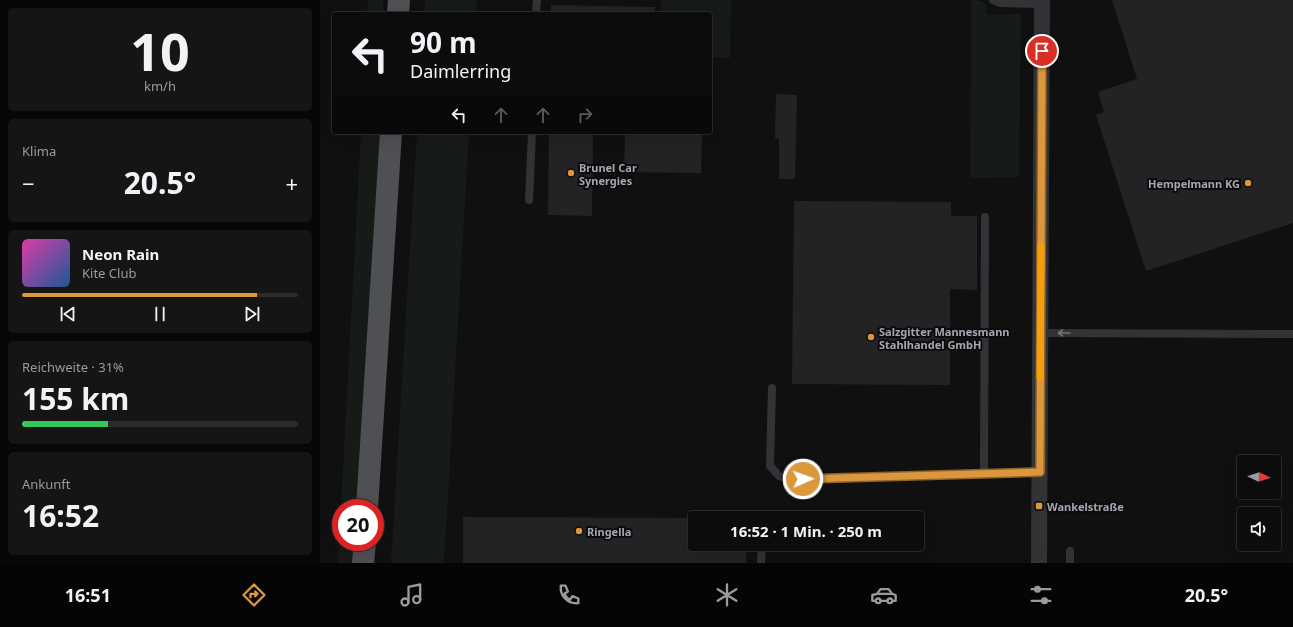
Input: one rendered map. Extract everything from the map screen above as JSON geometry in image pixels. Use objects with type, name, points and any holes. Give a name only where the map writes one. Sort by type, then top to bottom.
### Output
[{"type":"main road","points":[[391,0],[392,12]]},
{"type":"main road","points":[[398,12],[399,0]]},
{"type":"main road","points":[[368,499],[390,134]]},
{"type":"main road","points":[[363,563],[364,551]]},
{"type":"street","points":[[1039,563],[1042,2]]},
{"type":"lane","points":[[536,12],[537,0]]},
{"type":"lane","points":[[993,0],[1000,3],[1042,2]]},
{"type":"lane","points":[[529,200],[532,134]]},
{"type":"lane","points":[[984,474],[985,217]]},
{"type":"lane","points":[[1040,333],[1293,334]]},
{"type":"lane","points":[[772,388],[770,466],[779,476],[788,479],[1040,472]]},
{"type":"lane","points":[[762,551],[762,563]]},
{"type":"lane","points":[[1070,551],[1070,563]]},
{"type":"shaded area","points":[[368,0],[383,0],[383,12],[367,12]]},
{"type":"shaded area","points":[[425,0],[477,0],[476,12],[424,12]]},
{"type":"shaded area","points":[[661,0],[731,0],[730,58],[712,57],[712,12],[661,12]]},
{"type":"shaded area","points":[[971,0],[986,3],[987,15],[1021,14],[1019,177],[970,178]]},
{"type":"shaded area","points":[[361,134],[381,134],[359,499],[341,499]]},
{"type":"shaded area","points":[[417,134],[469,134],[444,563],[391,563]]},
{"type":"shaded area","points":[[339,551],[356,551],[355,563],[338,563]]},
{"type":"building","points":[[1112,0],[1293,0],[1293,223],[1146,271],[1096,115],[1104,112],[1098,92],[1137,79]]},
{"type":"building","points":[[551,5],[655,7],[655,12],[551,12]]},
{"type":"building","points":[[712,82],[713,82],[712,97]]},
{"type":"building","points":[[776,94],[797,95],[795,179],[779,179],[779,138],[775,138]]},
{"type":"building","name":"Brunel Car Synergies","points":[[549,134],[593,134],[592,216],[548,215]]},
{"type":"building","name":"Brunel Car Synergies","points":[[625,134],[702,134],[701,173],[624,172]]},
{"type":"building","name":"Salzgitter Mannesmann Stahlhandel GmbH","points":[[794,201],[951,202],[951,216],[977,216],[977,290],[950,289],[950,385],[792,384]]},
{"type":"building","name":"Ringella","points":[[463,517],[688,518],[688,551],[746,551],[746,563],[463,563]]},
{"type":"slow traffic","points":[[1040,377],[1041,246]]},
{"type":"place","name":"Brunel Car Synergies","points":[[571,173]]},
{"type":"place","name":"Hempelmann KG","points":[[1248,183]]},
{"type":"place","name":"Salzgitter Mannesmann Stahlhandel GmbH","points":[[871,337]]},
{"type":"place","name":"Wankelstraße","points":[[1039,506]]},
{"type":"place","name":"Ringella","points":[[579,531]]},
{"type":"route","points":[[803,479],[1040,472],[1042,51]]}]
